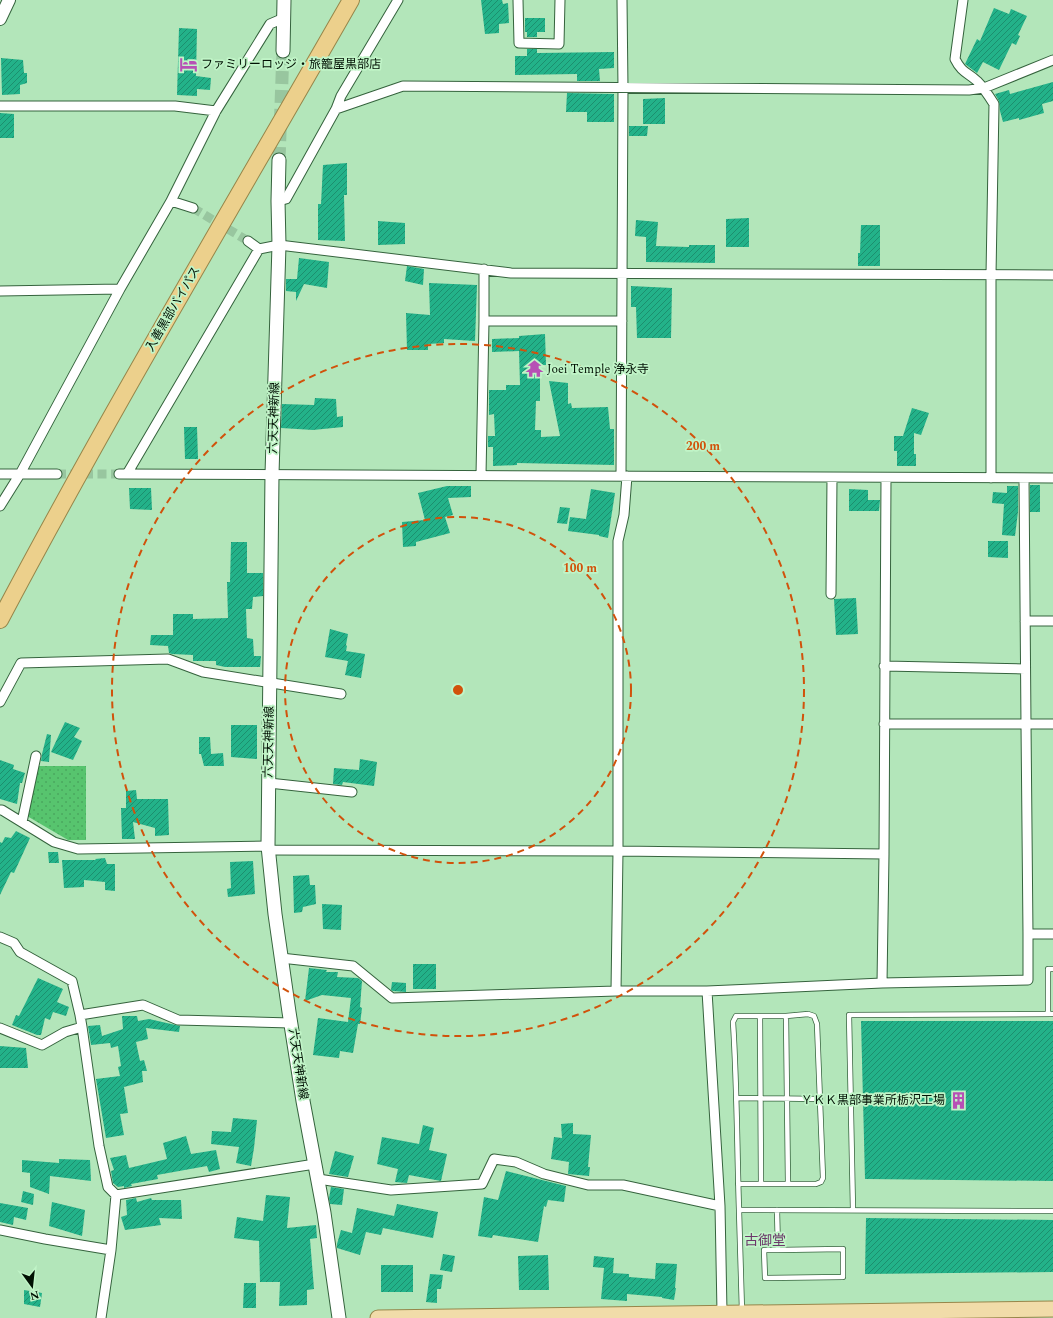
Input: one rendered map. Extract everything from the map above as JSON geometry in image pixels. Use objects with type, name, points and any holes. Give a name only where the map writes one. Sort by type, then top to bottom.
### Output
[{"type":"highway","name":"入善黒部バイパス","points":[[0,620],[51,525],[351,0]]},
{"type":"main road","points":[[283,51],[284,0]]},
{"type":"main road","name":"六天天神新線","points":[[279,160],[279,245],[272,474],[268,848],[281,958],[318,1179],[339,1318]]},
{"type":"main road","points":[[378,1318],[722,1312],[1049,1310]]},
{"type":"street","points":[[0,18],[9,0]]},
{"type":"street","points":[[278,201],[286,200],[336,109],[341,96],[398,0]]},
{"type":"street","points":[[518,0],[519,43],[559,44],[560,0]]},
{"type":"street","points":[[616,991],[618,851],[618,541],[624,515],[622,321],[622,0]]},
{"type":"street","points":[[963,0],[955,59],[960,68],[984,88],[994,104],[991,275],[991,478]]},
{"type":"street","points":[[0,506],[20,474],[120,289],[171,201],[216,111],[270,24],[284,18]]},
{"type":"street","points":[[336,109],[403,86],[961,90],[984,88],[1053,60]]},
{"type":"street","points":[[0,106],[175,106],[216,111]]},
{"type":"street","points":[[171,201],[193,208]]},
{"type":"street","points":[[248,241],[259,249],[279,245],[511,273],[1053,275]]},
{"type":"street","points":[[259,249],[123,474],[1053,478]]},
{"type":"street","points":[[481,475],[484,269]]},
{"type":"street","points":[[0,291],[120,289]]},
{"type":"street","points":[[484,321],[622,321]]},
{"type":"street","points":[[0,474],[57,474]]},
{"type":"street","points":[[831,594],[832,478]]},
{"type":"street","points":[[882,983],[886,478]]},
{"type":"street","points":[[281,958],[353,966],[392,998],[616,991],[707,991],[882,983],[1028,980],[1024,478]]},
{"type":"street","points":[[1025,621],[1053,621]]},
{"type":"street","points":[[0,702],[21,663],[168,659],[203,672],[341,694]]},
{"type":"street","points":[[884,666],[1025,670]]},
{"type":"street","points":[[884,724],[1053,724]]},
{"type":"street","points":[[22,822],[36,756]]},
{"type":"street","points":[[269,783],[352,792]]},
{"type":"street","points":[[0,810],[54,842],[78,849],[268,848],[884,854]]},
{"type":"street","points":[[1028,934],[1053,934]]},
{"type":"street","points":[[0,937],[14,943],[20,952],[72,982],[82,1027],[99,1146],[108,1187],[116,1195]]},
{"type":"street","points":[[707,991],[720,1206],[722,1312]]},
{"type":"street","points":[[80,1015],[143,1005],[178,1020],[291,1023]]},
{"type":"street","points":[[0,1028],[42,1045],[65,1032],[82,1027]]},
{"type":"street","points":[[318,1179],[391,1190],[482,1184],[494,1159],[516,1162],[544,1174],[588,1185],[623,1186],[720,1206]]},
{"type":"street","points":[[116,1195],[315,1164]]},
{"type":"street","points":[[101,1318],[111,1250],[116,1195]]},
{"type":"street","points":[[0,1230],[111,1250]]},
{"type":"lane","points":[[853,1210],[849,1015],[1051,1014],[1048,969],[1053,969]]},
{"type":"lane","points":[[738,1184],[816,1184],[821,1182],[823,1178],[817,1024],[814,1016],[808,1014],[786,1016],[736,1016],[734,1022],[737,1098],[738,1184],[742,1313]]},
{"type":"lane","points":[[760,1016],[761,1184]]},
{"type":"lane","points":[[786,1016],[788,1184]]},
{"type":"lane","points":[[737,1098],[820,1099]]},
{"type":"lane","points":[[739,1210],[1053,1211]]},
{"type":"lane","points":[[776,1210],[778,1250]]},
{"type":"lane","points":[[843,1249],[843,1277],[765,1278],[764,1250],[778,1250],[843,1249]]},
{"type":"green space","points":[[39,766],[86,766],[86,840],[68,840],[27,816]]},
{"type":"building","points":[[481,0],[502,0],[503,4],[508,3],[509,23],[499,24],[499,33],[485,34]]},
{"type":"building","points":[[994,8],[1009,14],[1011,9],[1027,16],[1018,35],[1020,36],[1016,45],[1012,43],[999,70],[983,62],[977,73],[965,64],[977,39],[980,41]]},
{"type":"building","points":[[525,18],[545,18],[545,32],[537,32],[537,37],[527,37],[527,32],[525,32]]},
{"type":"building","points":[[179,28],[197,29],[196,76],[211,78],[210,90],[197,89],[197,96],[177,95]]},
{"type":"building","points":[[527,49],[537,49],[537,53],[614,52],[614,68],[599,69],[600,81],[577,81],[577,74],[515,75],[515,56],[527,56]]},
{"type":"building","points":[[1,58],[23,60],[24,73],[27,73],[27,83],[20,85],[20,94],[2,95]]},
{"type":"building","points":[[1053,82],[1053,101],[1042,104],[1044,113],[1019,120],[1019,118],[1003,122],[999,101],[995,94],[1009,90],[1010,94]]},
{"type":"building","points":[[567,93],[614,94],[614,122],[587,122],[587,112],[566,112]]},
{"type":"building","points":[[665,98],[665,124],[643,124],[643,99]]},
{"type":"building","points":[[0,113],[14,114],[14,138],[0,138]]},
{"type":"building","points":[[629,126],[648,126],[647,136],[629,136]]},
{"type":"building","points":[[347,163],[347,195],[344,195],[345,241],[318,240],[318,204],[321,204],[323,165]]},
{"type":"building","points":[[749,218],[749,247],[726,247],[726,219]]},
{"type":"building","points":[[636,220],[658,222],[656,246],[689,247],[689,245],[715,245],[715,263],[646,262],[646,237],[635,236]]},
{"type":"building","points":[[378,221],[405,223],[405,244],[378,245]]},
{"type":"building","points":[[861,225],[880,225],[880,266],[858,266]]},
{"type":"building","points":[[299,258],[329,262],[327,288],[304,284],[296,301],[296,292],[286,291],[286,279],[297,279]]},
{"type":"building","points":[[407,266],[424,269],[423,285],[405,281]]},
{"type":"building","points":[[429,283],[477,285],[475,341],[444,339],[444,343],[428,344],[428,350],[407,350],[406,313],[430,315]]},
{"type":"building","points":[[631,286],[672,288],[671,338],[637,338],[636,307],[631,307]]},
{"type":"building","points":[[545,334],[546,365],[540,365],[540,401],[536,401],[535,430],[541,430],[541,437],[560,436],[549,381],[568,383],[568,404],[571,403],[572,408],[608,407],[610,429],[614,429],[614,465],[517,463],[517,465],[493,466],[493,447],[488,447],[488,436],[495,436],[494,414],[489,415],[489,390],[506,390],[506,385],[520,385],[519,351],[492,352],[492,339],[519,338],[519,336]]},
{"type":"building","points":[[315,398],[336,399],[337,417],[343,416],[343,427],[313,430],[281,428],[282,404],[314,405]]},
{"type":"building","points":[[912,408],[929,413],[921,435],[914,433],[914,454],[916,454],[916,466],[897,466],[897,451],[894,451],[894,436],[903,436]]},
{"type":"building","points":[[184,427],[197,427],[198,459],[185,459]]},
{"type":"building","points":[[1030,485],[1040,485],[1040,512],[1030,512]]},
{"type":"building","points":[[447,486],[471,486],[471,497],[448,498],[453,515],[445,517],[450,533],[416,542],[416,546],[403,547],[402,522],[425,520],[418,493]]},
{"type":"building","points":[[1007,486],[1018,486],[1018,512],[1015,536],[1002,535],[1004,504],[992,503],[993,492],[1007,493]]},
{"type":"building","points":[[129,488],[151,488],[152,510],[130,509]]},
{"type":"building","points":[[591,489],[615,493],[608,538],[599,535],[568,531],[570,517],[586,519]]},
{"type":"building","points":[[849,489],[868,490],[868,500],[880,500],[879,511],[849,511]]},
{"type":"building","points":[[560,507],[570,508],[567,524],[557,523]]},
{"type":"building","points":[[988,541],[1008,541],[1008,558],[988,557]]},
{"type":"building","points":[[231,542],[247,542],[247,573],[263,573],[263,596],[253,597],[252,609],[246,609],[247,638],[253,639],[254,656],[261,656],[260,667],[225,667],[216,665],[216,661],[193,661],[193,655],[172,654],[169,653],[168,646],[150,645],[151,635],[173,635],[173,614],[193,614],[193,619],[228,618],[227,582],[230,582]]},
{"type":"building","points":[[856,598],[858,634],[836,635],[834,599]]},
{"type":"building","points":[[330,629],[348,634],[346,651],[365,654],[361,678],[345,675],[348,661],[325,657]]},
{"type":"building","points":[[65,722],[80,728],[74,737],[82,741],[73,760],[51,752]]},
{"type":"building","points":[[231,725],[257,725],[257,759],[231,757]]},
{"type":"building","points":[[47,734],[51,735],[49,762],[41,761]]},
{"type":"building","points":[[199,737],[210,737],[211,754],[223,753],[224,766],[204,766],[201,754],[199,754]]},
{"type":"building","points":[[360,759],[377,762],[374,786],[343,782],[342,785],[333,784],[334,768],[359,770]]},
{"type":"building","points":[[0,760],[14,765],[13,769],[25,773],[22,783],[20,783],[17,804],[0,799]]},
{"type":"building","points":[[136,790],[137,799],[168,799],[169,835],[155,836],[155,828],[133,822],[135,839],[122,839],[121,808],[126,808],[126,791]]},
{"type":"building","points":[[16,831],[30,838],[14,873],[11,872],[0,895],[0,842],[2,843],[5,837],[11,838]]},
{"type":"building","points":[[48,852],[58,852],[59,863],[49,863]]},
{"type":"building","points":[[105,858],[107,864],[115,864],[115,891],[105,890],[105,882],[84,880],[84,887],[64,888],[62,860],[96,860],[95,859]]},
{"type":"building","points":[[253,861],[255,894],[228,897],[227,889],[231,888],[230,862]]},
{"type":"building","points":[[309,875],[310,885],[315,885],[316,904],[303,907],[302,912],[294,913],[293,876]]},
{"type":"building","points":[[322,904],[342,905],[341,930],[323,929]]},
{"type":"building","points":[[413,964],[436,964],[436,989],[413,989]]},
{"type":"building","points":[[309,968],[327,970],[326,972],[338,972],[337,977],[358,978],[362,981],[360,1007],[362,1008],[360,1024],[358,1024],[353,1053],[340,1051],[339,1058],[313,1055],[318,1018],[348,1022],[351,998],[322,995],[305,1001]]},
{"type":"building","points":[[38,978],[63,989],[57,1002],[69,1007],[66,1016],[53,1012],[50,1020],[45,1018],[41,1035],[37,1035],[12,1025],[16,1015],[19,1016]]},
{"type":"building","points":[[392,982],[406,983],[406,992],[391,990]]},
{"type":"building","points":[[122,1016],[137,1016],[138,1021],[149,1019],[180,1026],[179,1032],[146,1028],[148,1039],[136,1042],[140,1061],[144,1060],[147,1071],[142,1071],[143,1082],[124,1087],[128,1113],[120,1114],[124,1135],[106,1138],[96,1079],[120,1076],[118,1067],[121,1066],[118,1046],[111,1048],[110,1043],[91,1045],[88,1026],[100,1025],[102,1036],[123,1029]]},
{"type":"building","name":"ＹＫＫ黒部事業所栃沢工場","points":[[861,1021],[1053,1021],[1053,1181],[865,1179]]},
{"type":"building","points":[[0,1046],[26,1048],[28,1068],[0,1068]]},
{"type":"building","points":[[233,1118],[257,1120],[251,1166],[236,1163],[239,1147],[211,1144],[212,1131],[231,1132]]},
{"type":"building","points":[[573,1123],[573,1134],[591,1135],[588,1167],[590,1167],[589,1176],[568,1174],[569,1162],[551,1159],[554,1137],[562,1138],[561,1124]]},
{"type":"building","points":[[423,1125],[434,1128],[429,1150],[447,1154],[441,1181],[409,1175],[407,1183],[395,1182],[398,1169],[377,1164],[382,1137],[419,1144]]},
{"type":"building","points":[[186,1136],[191,1154],[216,1150],[220,1169],[209,1172],[207,1166],[157,1175],[158,1179],[131,1184],[132,1186],[124,1188],[124,1186],[118,1187],[113,1183],[111,1171],[114,1170],[110,1158],[126,1155],[129,1168],[167,1159],[163,1143]]},
{"type":"building","points":[[335,1151],[354,1156],[348,1177],[329,1174]]},
{"type":"building","points":[[59,1159],[90,1160],[91,1181],[50,1176],[49,1194],[30,1187],[30,1173],[22,1172],[22,1160],[59,1163]]},
{"type":"building","points":[[506,1171],[566,1186],[564,1202],[548,1200],[546,1207],[544,1206],[538,1242],[493,1235],[492,1238],[478,1236],[484,1197],[498,1200]]},
{"type":"building","points":[[331,1187],[344,1189],[342,1205],[330,1204],[329,1198]]},
{"type":"building","points":[[23,1191],[34,1194],[33,1205],[21,1202]]},
{"type":"building","points":[[266,1195],[290,1197],[287,1228],[316,1225],[317,1238],[310,1239],[314,1289],[307,1290],[307,1305],[279,1306],[280,1282],[260,1282],[259,1241],[234,1238],[237,1217],[263,1221]]},
{"type":"building","points":[[136,1198],[137,1202],[151,1198],[152,1200],[181,1200],[182,1219],[159,1218],[161,1225],[125,1230],[121,1217],[127,1215],[126,1200]]},
{"type":"building","points":[[52,1202],[85,1210],[82,1236],[49,1226]]},
{"type":"building","points":[[0,1203],[28,1208],[26,1220],[14,1217],[13,1225],[0,1222]]},
{"type":"building","points":[[397,1204],[438,1212],[433,1238],[383,1228],[381,1235],[366,1232],[360,1255],[337,1248],[341,1230],[352,1233],[357,1208],[394,1216]]},
{"type":"building","points":[[866,1218],[1053,1220],[1053,1272],[865,1274]]},
{"type":"building","points":[[443,1254],[455,1256],[452,1272],[440,1270]]},
{"type":"building","points":[[548,1255],[549,1290],[519,1290],[518,1256]]},
{"type":"building","points":[[594,1256],[614,1258],[613,1273],[629,1274],[629,1277],[655,1279],[656,1263],[677,1264],[674,1300],[662,1297],[627,1294],[627,1301],[601,1299],[604,1268],[593,1267]]},
{"type":"building","points":[[381,1265],[413,1265],[413,1292],[381,1292]]},
{"type":"building","points":[[430,1274],[443,1275],[441,1289],[437,1289],[437,1303],[426,1302]]},
{"type":"building","points":[[244,1283],[256,1283],[256,1308],[243,1308]]},
{"type":"building","points":[[24,1290],[42,1293],[40,1307],[24,1304]]},
{"type":"tunnel","points":[[279,160],[283,51]]},
{"type":"tunnel","points":[[193,208],[248,241]]},
{"type":"tunnel","points":[[57,474],[119,474]]},
{"type":"place","name":"ファミリーロッジ・旅籠屋黒部店","points":[[188,64]]},
{"type":"place","name":"Joei Temple 浄永寺","points":[[534,369]]},
{"type":"place","name":"ＹＫＫ黒部事業所栃沢工場","points":[[958,1100]]},
{"type":"district","name":"古御堂","points":[[765,1240]]}]
